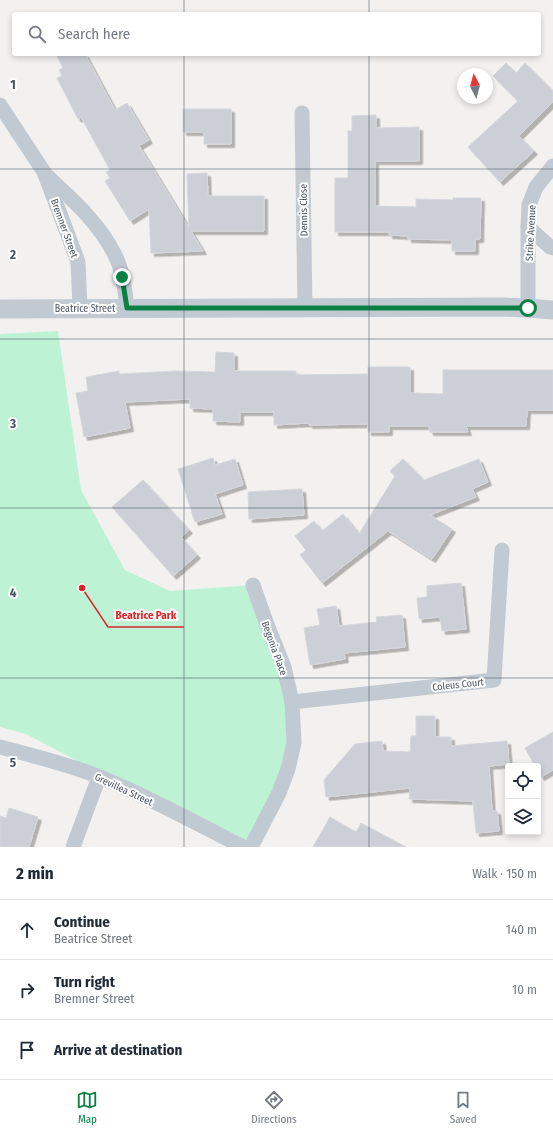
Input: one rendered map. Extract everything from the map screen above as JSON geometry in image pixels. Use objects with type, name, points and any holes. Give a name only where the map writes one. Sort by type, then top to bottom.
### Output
[{"type":"street","name":"Bremner Street","points":[[0,105],[44,172],[78,262],[80,308]]},
{"type":"street","name":"Dennis Close","points":[[302,113],[305,308]]},
{"type":"street","name":"Strike Avenue","points":[[528,308],[529,205],[536,188],[553,166]]},
{"type":"street","name":"Bremner Street","points":[[44,172],[95,224],[115,255],[122,277],[127,308]]},
{"type":"street","points":[[528,227],[553,248]]},
{"type":"street","name":"Beatrice Street","points":[[0,309],[528,308],[553,310]]},
{"type":"street","name":"Coleus Court","points":[[292,702],[494,680],[502,550]]},
{"type":"street","name":"Begonia Place","points":[[251,847],[279,793],[288,769],[294,743],[292,702],[284,667],[266,622],[254,585]]},
{"type":"street","name":"Grevillea Street","points":[[0,747],[99,776],[243,847]]},
{"type":"street","points":[[73,847],[99,776]]},
{"type":"green space","points":[[58,331],[81,490],[125,570],[170,591],[253,585],[292,702],[288,769],[242,847],[26,734],[0,727],[0,334]]},
{"type":"building","points":[[57,56],[86,56],[115,110],[127,103],[149,140],[139,146],[189,228],[187,174],[207,173],[208,196],[264,196],[264,231],[191,231],[203,251],[151,253],[149,209],[130,221],[105,181],[110,178],[106,172],[110,170],[81,117],[78,119],[57,78],[62,76],[59,70],[63,68]]},
{"type":"building","points":[[506,63],[516,73],[525,63],[553,91],[553,102],[519,136],[534,151],[500,182],[468,147],[518,101],[493,76]]},
{"type":"building","points":[[183,109],[231,109],[231,144],[204,144],[204,132],[183,132]]},
{"type":"building","points":[[376,115],[376,128],[419,127],[419,161],[375,161],[375,206],[416,207],[416,199],[453,200],[453,198],[481,198],[480,239],[475,239],[475,251],[452,251],[452,240],[408,239],[408,236],[389,235],[389,232],[335,232],[335,178],[348,178],[348,131],[352,131],[352,116]]},
{"type":"building","points":[[216,352],[234,353],[234,371],[296,371],[296,375],[368,374],[368,367],[410,367],[410,393],[443,394],[443,370],[553,370],[553,410],[527,410],[526,426],[466,426],[468,432],[430,432],[429,426],[389,426],[389,432],[368,432],[368,424],[309,425],[309,423],[274,425],[274,412],[240,412],[240,422],[213,421],[213,409],[190,408],[190,399],[125,402],[130,428],[84,437],[76,393],[88,391],[86,377],[119,371],[119,374],[178,371],[215,372]]},
{"type":"building","points":[[213,458],[215,465],[235,459],[243,485],[215,494],[222,514],[195,522],[178,469]]},
{"type":"building","points":[[403,459],[424,480],[479,459],[488,482],[472,489],[476,497],[430,515],[452,529],[432,559],[388,531],[322,583],[300,555],[306,550],[295,536],[314,521],[322,531],[343,514],[359,534],[395,476],[390,471]]},
{"type":"building","points":[[143,480],[189,530],[181,537],[197,555],[173,576],[112,507]]},
{"type":"building","points":[[302,489],[304,515],[249,519],[248,492]]},
{"type":"building","points":[[461,583],[466,629],[442,631],[440,617],[419,619],[417,598],[427,597],[427,586]]},
{"type":"building","points":[[336,606],[339,626],[377,622],[376,617],[402,615],[405,647],[344,653],[345,659],[310,665],[304,628],[320,625],[317,609]]},
{"type":"building","points":[[416,716],[435,716],[435,737],[451,737],[451,746],[507,741],[509,763],[489,766],[492,811],[497,811],[499,831],[476,833],[473,801],[409,799],[410,788],[326,797],[324,780],[355,744],[382,741],[383,751],[410,752],[411,736],[416,736]]},
{"type":"building","points":[[553,732],[553,770],[541,777],[541,763],[533,763],[525,748]]},
{"type":"building","points":[[9,808],[38,817],[29,847],[0,847],[0,816],[6,818]]},
{"type":"building","points":[[330,817],[356,832],[361,823],[406,847],[313,847]]},
{"type":"place","name":"Beatrice Park","points":[[82,588]]},
{"type":"route","points":[[122,277],[127,308],[528,308]]}]
